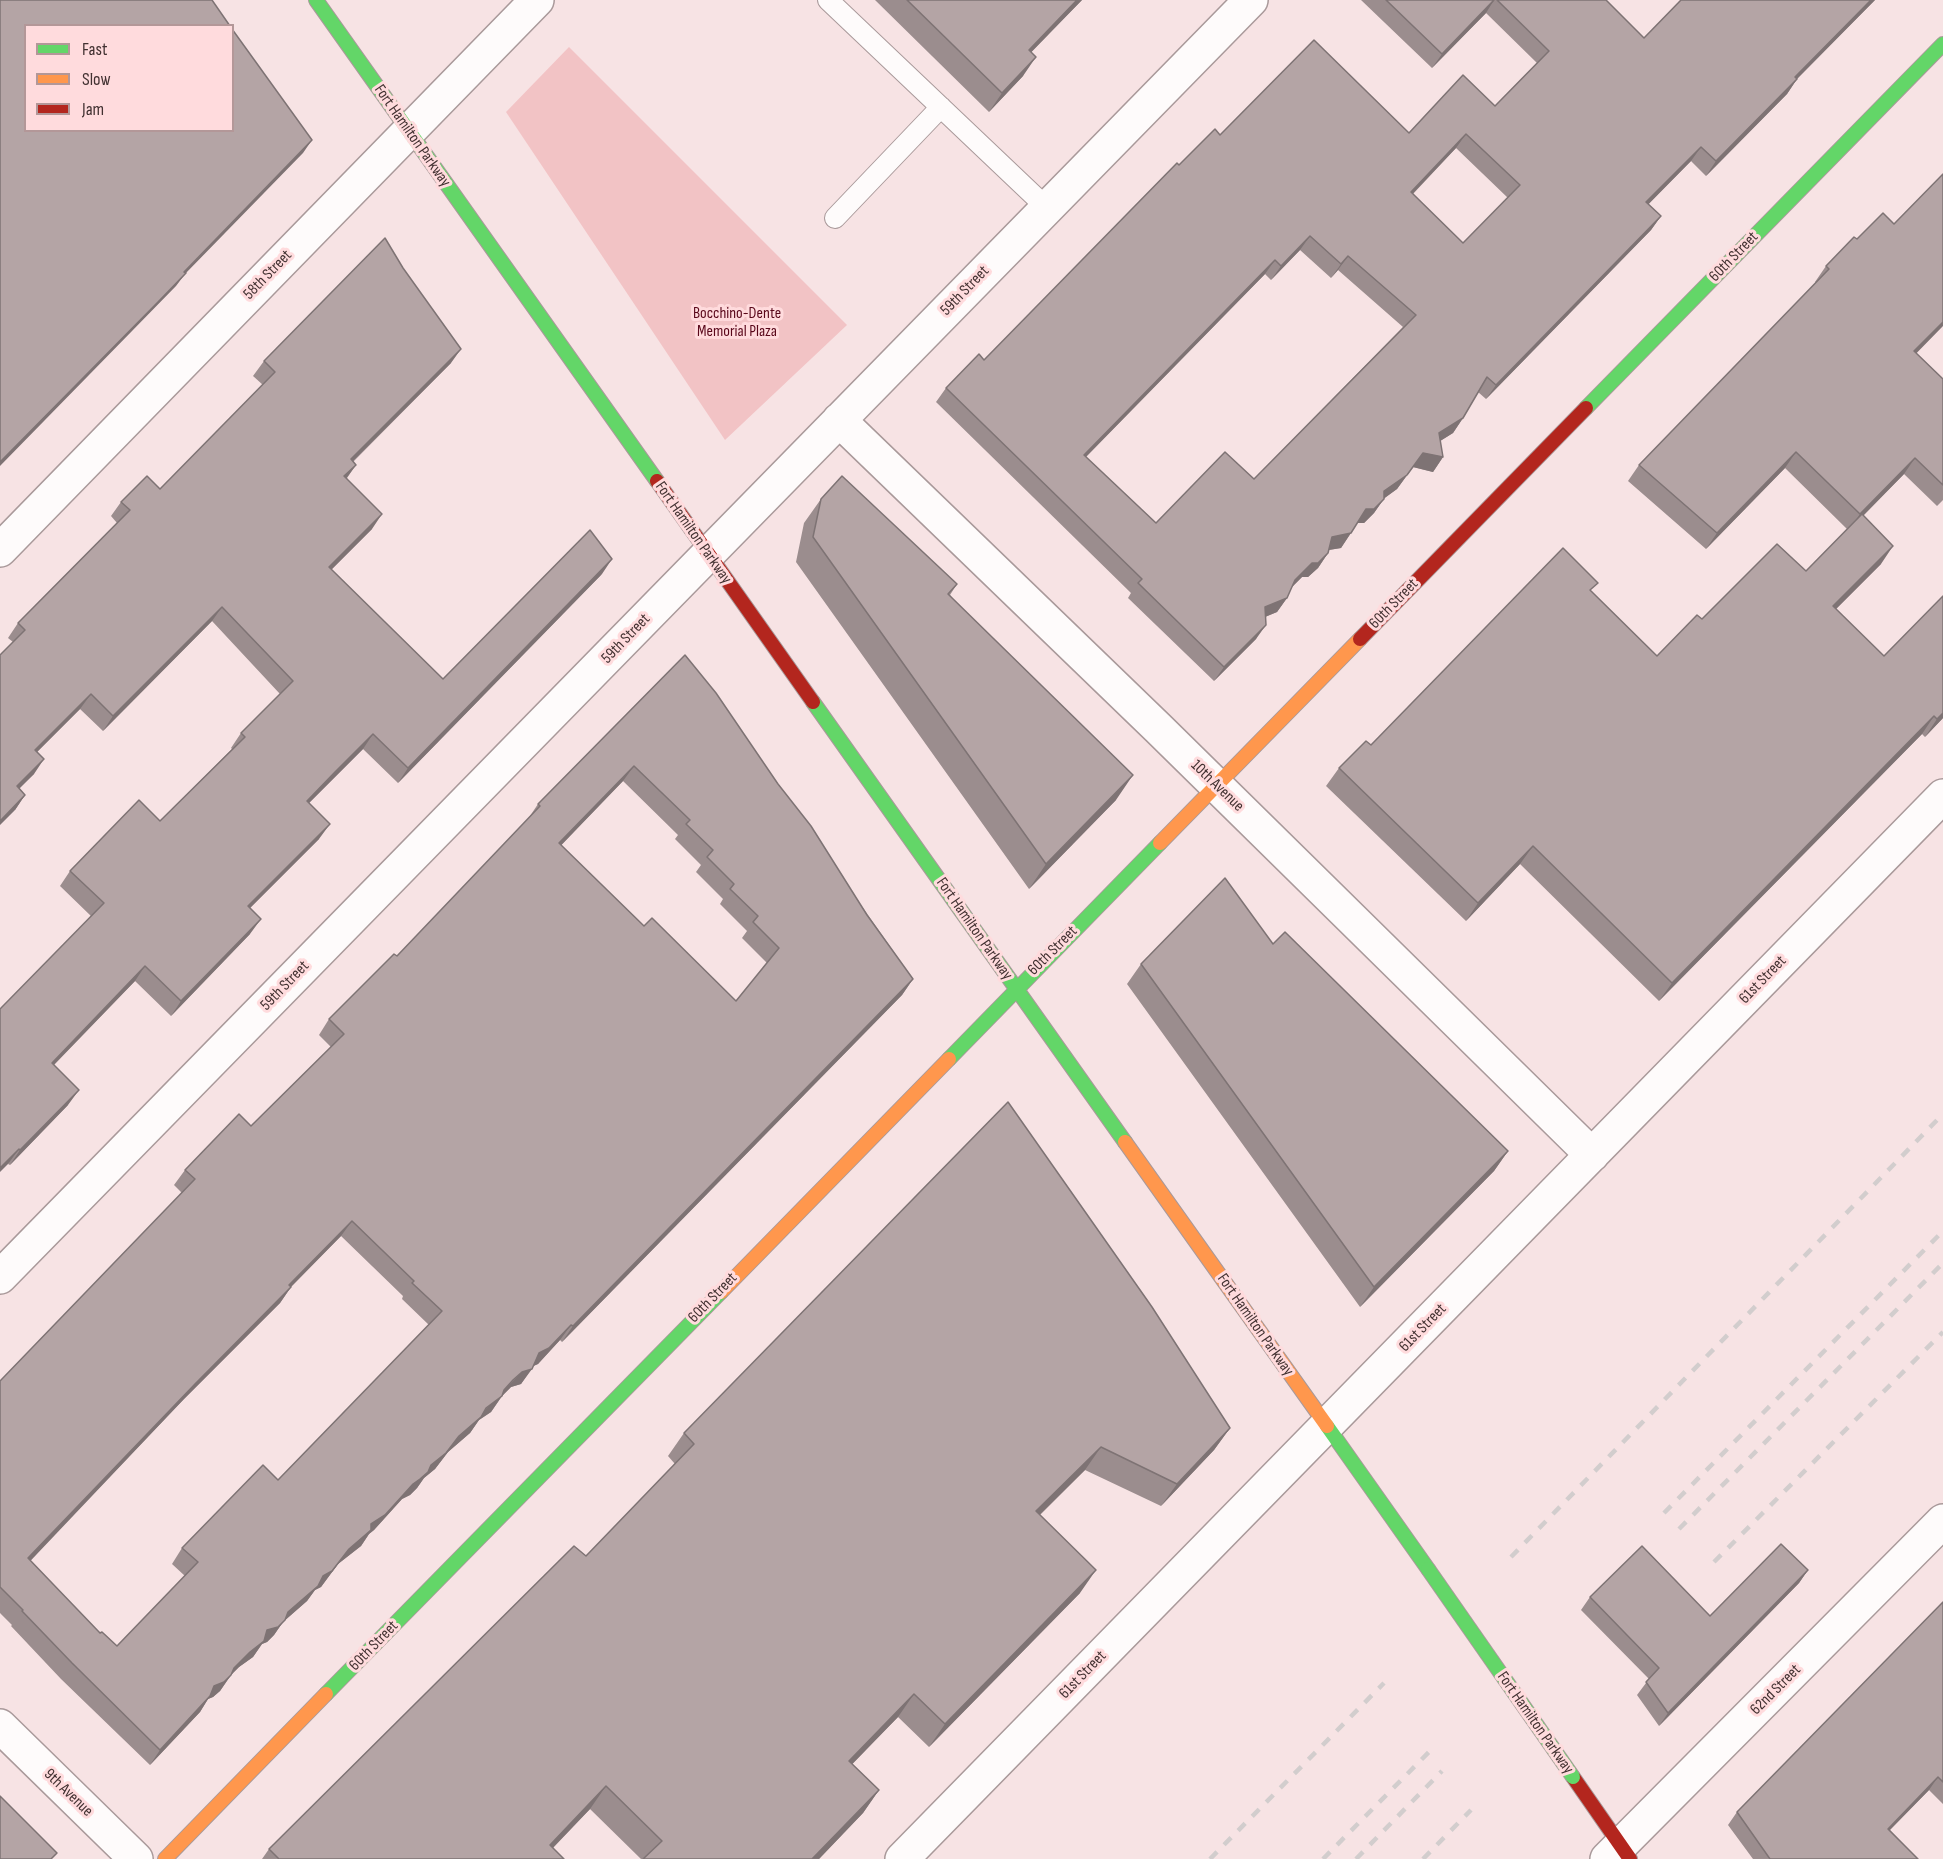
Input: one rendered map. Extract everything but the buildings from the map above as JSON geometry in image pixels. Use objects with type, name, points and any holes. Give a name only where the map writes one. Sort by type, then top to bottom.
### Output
[{"type":"street","name":"Fort Hamilton Parkway","points":[[316,0],[1365,1479],[1573,1777],[1620,1854]]},
{"type":"street","name":"58th Street","points":[[0,550],[537,0]]},
{"type":"street","name":"59th Street","points":[[0,1277],[1251,0]]},
{"type":"street","name":"60th Street","points":[[165,1859],[1943,44]]},
{"type":"street","name":"10th Avenue","points":[[839,420],[1592,1155]]},
{"type":"street","name":"61st Street","points":[[902,1859],[1943,796]]},
{"type":"street","name":"62nd Street","points":[[1620,1854],[1943,1521]]},
{"type":"street","name":"9th Avenue","points":[[0,1726],[136,1859]]},
{"type":"lane","points":[[828,0],[1047,208]]},
{"type":"lane","points":[[834,218],[941,107]]},
{"type":"green space","name":"Bocchino-Dente Memorial Plaza","points":[[569,47],[847,325],[725,440],[506,112]]},
{"type":"railway","points":[[1511,1557],[1943,1114]]},
{"type":"railway","points":[[1664,1513],[1943,1231]]},
{"type":"railway","points":[[1679,1529],[1943,1263]]},
{"type":"railway","points":[[1714,1562],[1943,1332]]},
{"type":"railway","points":[[1210,1859],[1384,1683]]},
{"type":"railway","points":[[1323,1859],[1429,1752]]},
{"type":"railway","points":[[1356,1859],[1442,1771]]},
{"type":"railway","points":[[1423,1859],[1471,1810]]},
{"type":"traffic: fast","points":[[316,0],[657,481]]},
{"type":"traffic: fast","points":[[1586,408],[1943,44]]},
{"type":"traffic: fast","points":[[813,702],[1125,1142]]},
{"type":"traffic: fast","points":[[949,1059],[1160,843]]},
{"type":"traffic: fast","points":[[326,1694],[721,1292]]},
{"type":"traffic: fast","points":[[1327,1426],[1428,1569]]},
{"type":"traffic: fast","points":[[1428,1569],[1573,1777]]},
{"type":"traffic: slow","points":[[1160,843],[1360,639]]},
{"type":"traffic: slow","points":[[721,1292],[949,1059]]},
{"type":"traffic: slow","points":[[1125,1142],[1327,1426]]},
{"type":"traffic: slow","points":[[165,1859],[326,1694]]},
{"type":"traffic: jam","points":[[1360,639],[1586,408]]},
{"type":"traffic: jam","points":[[657,481],[813,702]]},
{"type":"traffic: jam","points":[[1573,1777],[1630,1859]]}]
